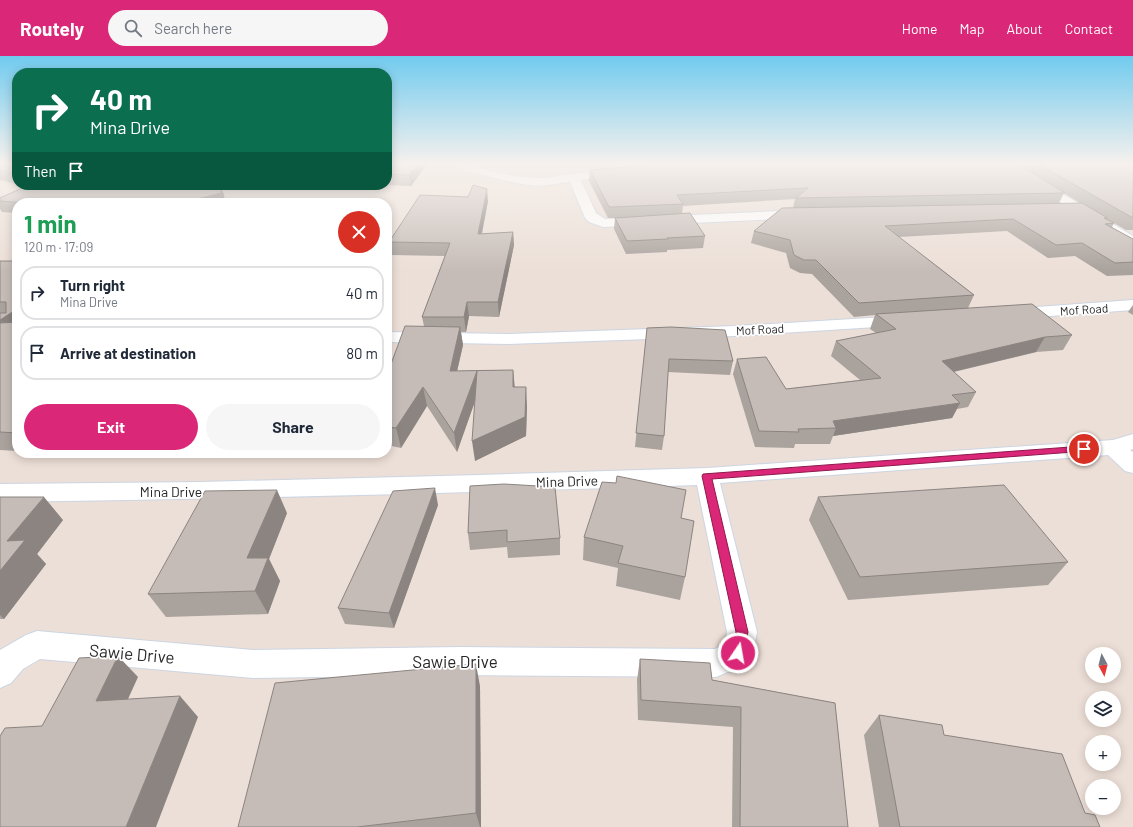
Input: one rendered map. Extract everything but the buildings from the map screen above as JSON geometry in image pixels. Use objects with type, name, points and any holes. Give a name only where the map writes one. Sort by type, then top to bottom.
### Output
[{"type":"street","points":[[583,199],[590,216],[603,223],[814,214]]},
{"type":"street","points":[[1062,199],[1133,242]]},
{"type":"street","points":[[1056,210],[1079,209]]},
{"type":"street","name":"Mof Road","points":[[997,315],[1133,305]]},
{"type":"street","name":"Mof Road","points":[[392,337],[508,339],[735,331],[918,320]]},
{"type":"street","points":[[1123,444],[1133,465]]},
{"type":"street","name":"Mina Drive","points":[[0,493],[201,491],[479,484],[707,476],[1123,444]]},
{"type":"street","name":"Sawie Drive","points":[[0,673],[12,658],[37,646],[253,664],[460,661],[716,663],[738,653],[742,632],[707,476]]},
{"type":"route","points":[[738,653],[742,632],[707,476],[1084,449]]}]
